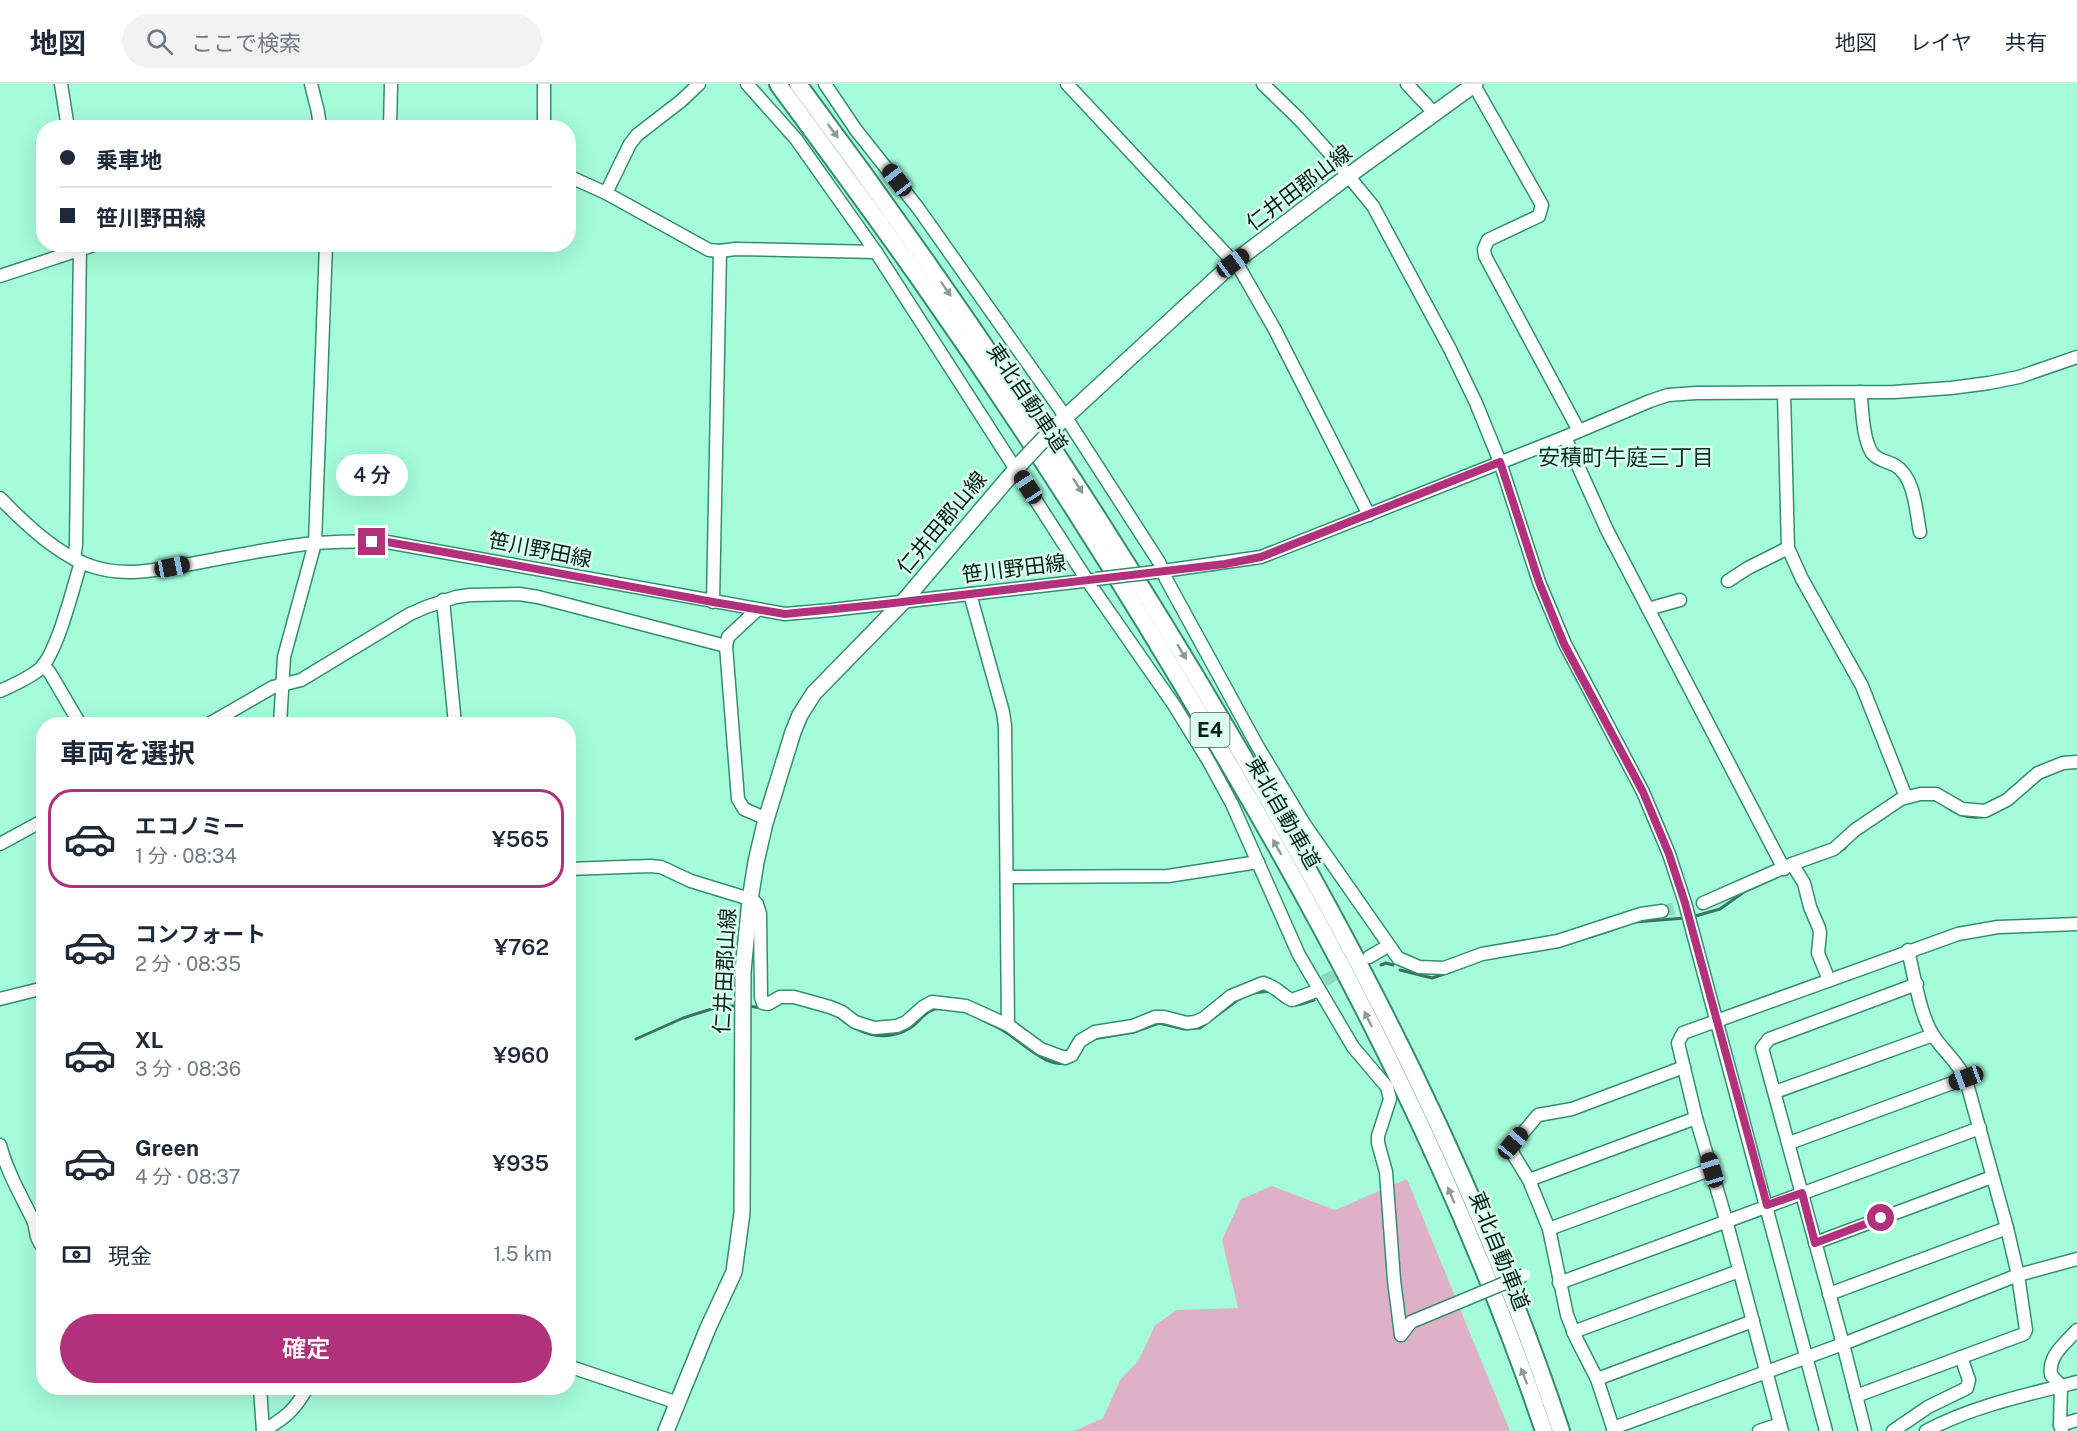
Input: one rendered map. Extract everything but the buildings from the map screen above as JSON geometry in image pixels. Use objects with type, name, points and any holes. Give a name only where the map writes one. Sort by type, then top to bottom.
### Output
[{"type":"highway","name":"東北自動車道","points":[[778,84],[926,288],[1083,523],[1262,819],[1351,983],[1430,1147],[1488,1282],[1544,1431]]},
{"type":"highway","name":"東北自動車道","points":[[798,84],[937,276],[1050,442],[1159,614],[1276,812],[1365,976],[1440,1129],[1504,1277],[1562,1431]]},
{"type":"main road","name":"仁井田郡山線","points":[[666,1431],[708,1328],[734,1272],[741,1228],[743,971],[750,900],[756,862],[767,819],[793,732],[806,703],[822,683],[903,602],[1019,465],[1061,420],[1233,263],[1475,84]]},
{"type":"street","points":[[61,84],[67,120]]},
{"type":"street","points":[[311,84],[319,120]]},
{"type":"street","points":[[390,120],[391,84]]},
{"type":"street","points":[[544,84],[544,120]]},
{"type":"street","points":[[606,193],[630,144],[637,135],[674,107],[699,84]]},
{"type":"street","points":[[747,84],[796,139],[876,252],[1019,465],[1091,580],[1168,696],[1203,751],[1232,804],[1299,955],[1319,985],[1353,1047],[1387,1087],[1388,1111],[1378,1136],[1378,1143],[1386,1172],[1394,1280],[1401,1335],[1411,1322],[1524,1275]]},
{"type":"street","points":[[825,84],[856,130],[918,208],[1166,579],[1258,747],[1305,825],[1398,958],[1419,967],[1444,968],[1482,954],[1558,941],[1641,914],[1662,910]]},
{"type":"street","points":[[1067,84],[1240,269],[1274,328],[1369,515]]},
{"type":"street","points":[[1263,84],[1299,119],[1373,206],[1450,349],[1476,403],[1500,462],[1539,582],[1564,644],[1643,792],[1669,854],[1717,1019],[1826,1431]]},
{"type":"street","points":[[1407,84],[1435,114]]},
{"type":"street","points":[[1475,84],[1542,205],[1539,216],[1488,240],[1484,249],[1485,256],[1579,431]]},
{"type":"street","points":[[576,180],[606,193],[709,250],[876,252]]},
{"type":"street","points":[[713,602],[720,251]]},
{"type":"street","points":[[0,276],[66,252]]},
{"type":"street","points":[[0,691],[43,665],[56,640],[78,561],[76,545],[80,252]]},
{"type":"street","points":[[280,717],[284,657],[315,543],[326,252]]},
{"type":"street","name":"笹川野田線","points":[[0,498],[51,543],[78,561],[115,571],[143,571],[315,543],[387,542],[785,614],[1091,580],[1261,557],[1668,395],[1917,390],[1989,383],[2019,377],[2077,357]]},
{"type":"street","points":[[1860,392],[1871,451],[1876,458],[1900,468],[1907,478],[1920,532]]},
{"type":"street","points":[[1784,393],[1788,548],[1802,579],[1862,686],[1906,797]]},
{"type":"street","points":[[1565,437],[1607,530],[1648,609],[1788,867],[1804,883],[1810,907],[1820,931],[1818,953],[1828,980]]},
{"type":"street","points":[[1728,581],[1788,548]]},
{"type":"street","points":[[221,717],[273,687],[300,680],[410,614],[443,600],[470,595],[525,594],[726,646]]},
{"type":"street","points":[[970,594],[1005,726],[1008,1025]]},
{"type":"street","points":[[443,600],[453,717]]},
{"type":"street","points":[[1648,609],[1680,600]]},
{"type":"street","points":[[757,610],[728,637],[726,646],[738,799],[744,809],[767,819]]},
{"type":"street","points":[[43,665],[76,717]]},
{"type":"street","points":[[1703,903],[1834,849],[1862,825],[1906,797],[1936,794],[1962,809],[1985,811],[2007,800],[2038,773],[2062,763],[2077,762]]},
{"type":"street","points":[[0,844],[36,824]]},
{"type":"street","points":[[1007,877],[1168,876],[1258,862]]},
{"type":"street","points":[[576,869],[661,867],[691,881],[757,904],[760,914],[761,997],[764,1004],[780,998],[794,998],[830,1007],[842,1012],[855,1022],[874,1028],[897,1026],[932,1002],[970,1007],[1008,1025],[1041,1049],[1065,1058],[1072,1055],[1080,1041],[1095,1032],[1133,1026],[1155,1017],[1187,1023],[1195,1022],[1204,1018],[1232,996],[1260,984],[1275,987],[1292,1000],[1319,985]]},
{"type":"street","points":[[1759,1431],[1781,1427],[1726,1220],[1696,1118],[1678,1043],[1683,1033],[1958,934],[1985,928],[2077,924]]},
{"type":"street","points":[[1369,957],[1388,946]]},
{"type":"street","points":[[1856,1396],[2024,1334],[2026,1326],[2018,1275],[2007,1228],[1966,1078],[1932,1035],[1923,1011],[1908,951]]},
{"type":"street","points":[[1865,1431],[1762,1048],[1769,1039],[1917,984]]},
{"type":"street","points":[[0,999],[36,990]]},
{"type":"street","points":[[1775,1092],[1932,1035]]},
{"type":"street","points":[[1684,1066],[1572,1109],[1536,1116],[1512,1146],[1513,1154],[1529,1180],[1549,1229],[1567,1315],[1597,1379],[1613,1429],[1843,1344],[2018,1275],[2077,1259]]},
{"type":"street","points":[[1792,1142],[1966,1078]]},
{"type":"street","points":[[1529,1180],[1696,1118]]},
{"type":"street","points":[[1559,1283],[1980,1128]]},
{"type":"street","points":[[0,1145],[6,1167],[34,1222],[36,1234]]},
{"type":"street","points":[[1549,1229],[1712,1170]]},
{"type":"street","points":[[1815,1243],[1992,1177]]},
{"type":"street","points":[[1829,1294],[2007,1228]]},
{"type":"street","points":[[1573,1332],[1739,1271]]},
{"type":"street","points":[[1597,1379],[1753,1321]]},
{"type":"street","points":[[2077,1330],[2056,1352],[2051,1364],[2051,1375],[2061,1386],[2061,1428],[2077,1420]]},
{"type":"street","points":[[1893,1431],[1928,1407],[1967,1388],[1969,1380],[1960,1357]]},
{"type":"street","points":[[576,1369],[678,1403]]},
{"type":"street","points":[[1926,1431],[1959,1415],[1994,1403],[2077,1382]]},
{"type":"street","points":[[260,1395],[263,1431],[286,1418],[303,1395]]},
{"type":"shaded area","points":[[1407,1179],[1510,1431],[1074,1431],[1103,1418],[1120,1380],[1139,1360],[1155,1325],[1177,1310],[1238,1308],[1222,1240],[1241,1199],[1272,1186],[1335,1210]]},
{"type":"waterway","points":[[1943,804],[1963,815],[1986,816]]},
{"type":"waterway","points":[[1836,854],[1849,842]]},
{"type":"waterway","points":[[1797,868],[1830,856]]},
{"type":"waterway","points":[[1692,917],[1720,909],[1744,892],[1775,878]]},
{"type":"waterway","points":[[1635,922],[1685,918]]},
{"type":"waterway","points":[[1567,944],[1612,930]]},
{"type":"waterway","points":[[1381,965],[1386,963],[1393,965]]},
{"type":"waterway","points":[[1400,970],[1432,978],[1453,971]]},
{"type":"waterway","points":[[1253,993],[1270,991]]},
{"type":"waterway","points":[[1277,997],[1290,1005],[1299,1005],[1314,1000]]},
{"type":"waterway","points":[[1093,1039],[1134,1032],[1159,1023],[1184,1029],[1200,1028],[1239,999]]},
{"type":"waterway","points":[[636,1039],[683,1018],[721,1006],[738,1006]]},
{"type":"waterway","points":[[748,1006],[762,1008]]},
{"type":"waterway","points":[[836,1015],[852,1027],[880,1036],[900,1033],[910,1028],[927,1013],[941,1008]]},
{"type":"waterway","points":[[981,1019],[1004,1031],[1048,1061],[1066,1063],[1075,1059]]},
{"type":"tunnel","points":[[1662,911],[1703,903]]},
{"type":"tunnel","points":[[1324,981],[1349,967]]},
{"type":"district","name":"安積町牛庭三丁目","points":[[1626,457]]},
{"type":"route","points":[[372,542],[387,542],[785,614],[1225,564],[1261,557],[1500,462],[1539,582],[1564,644],[1643,792],[1669,854],[1685,903],[1767,1205],[1802,1193],[1815,1243],[1881,1218]]}]
